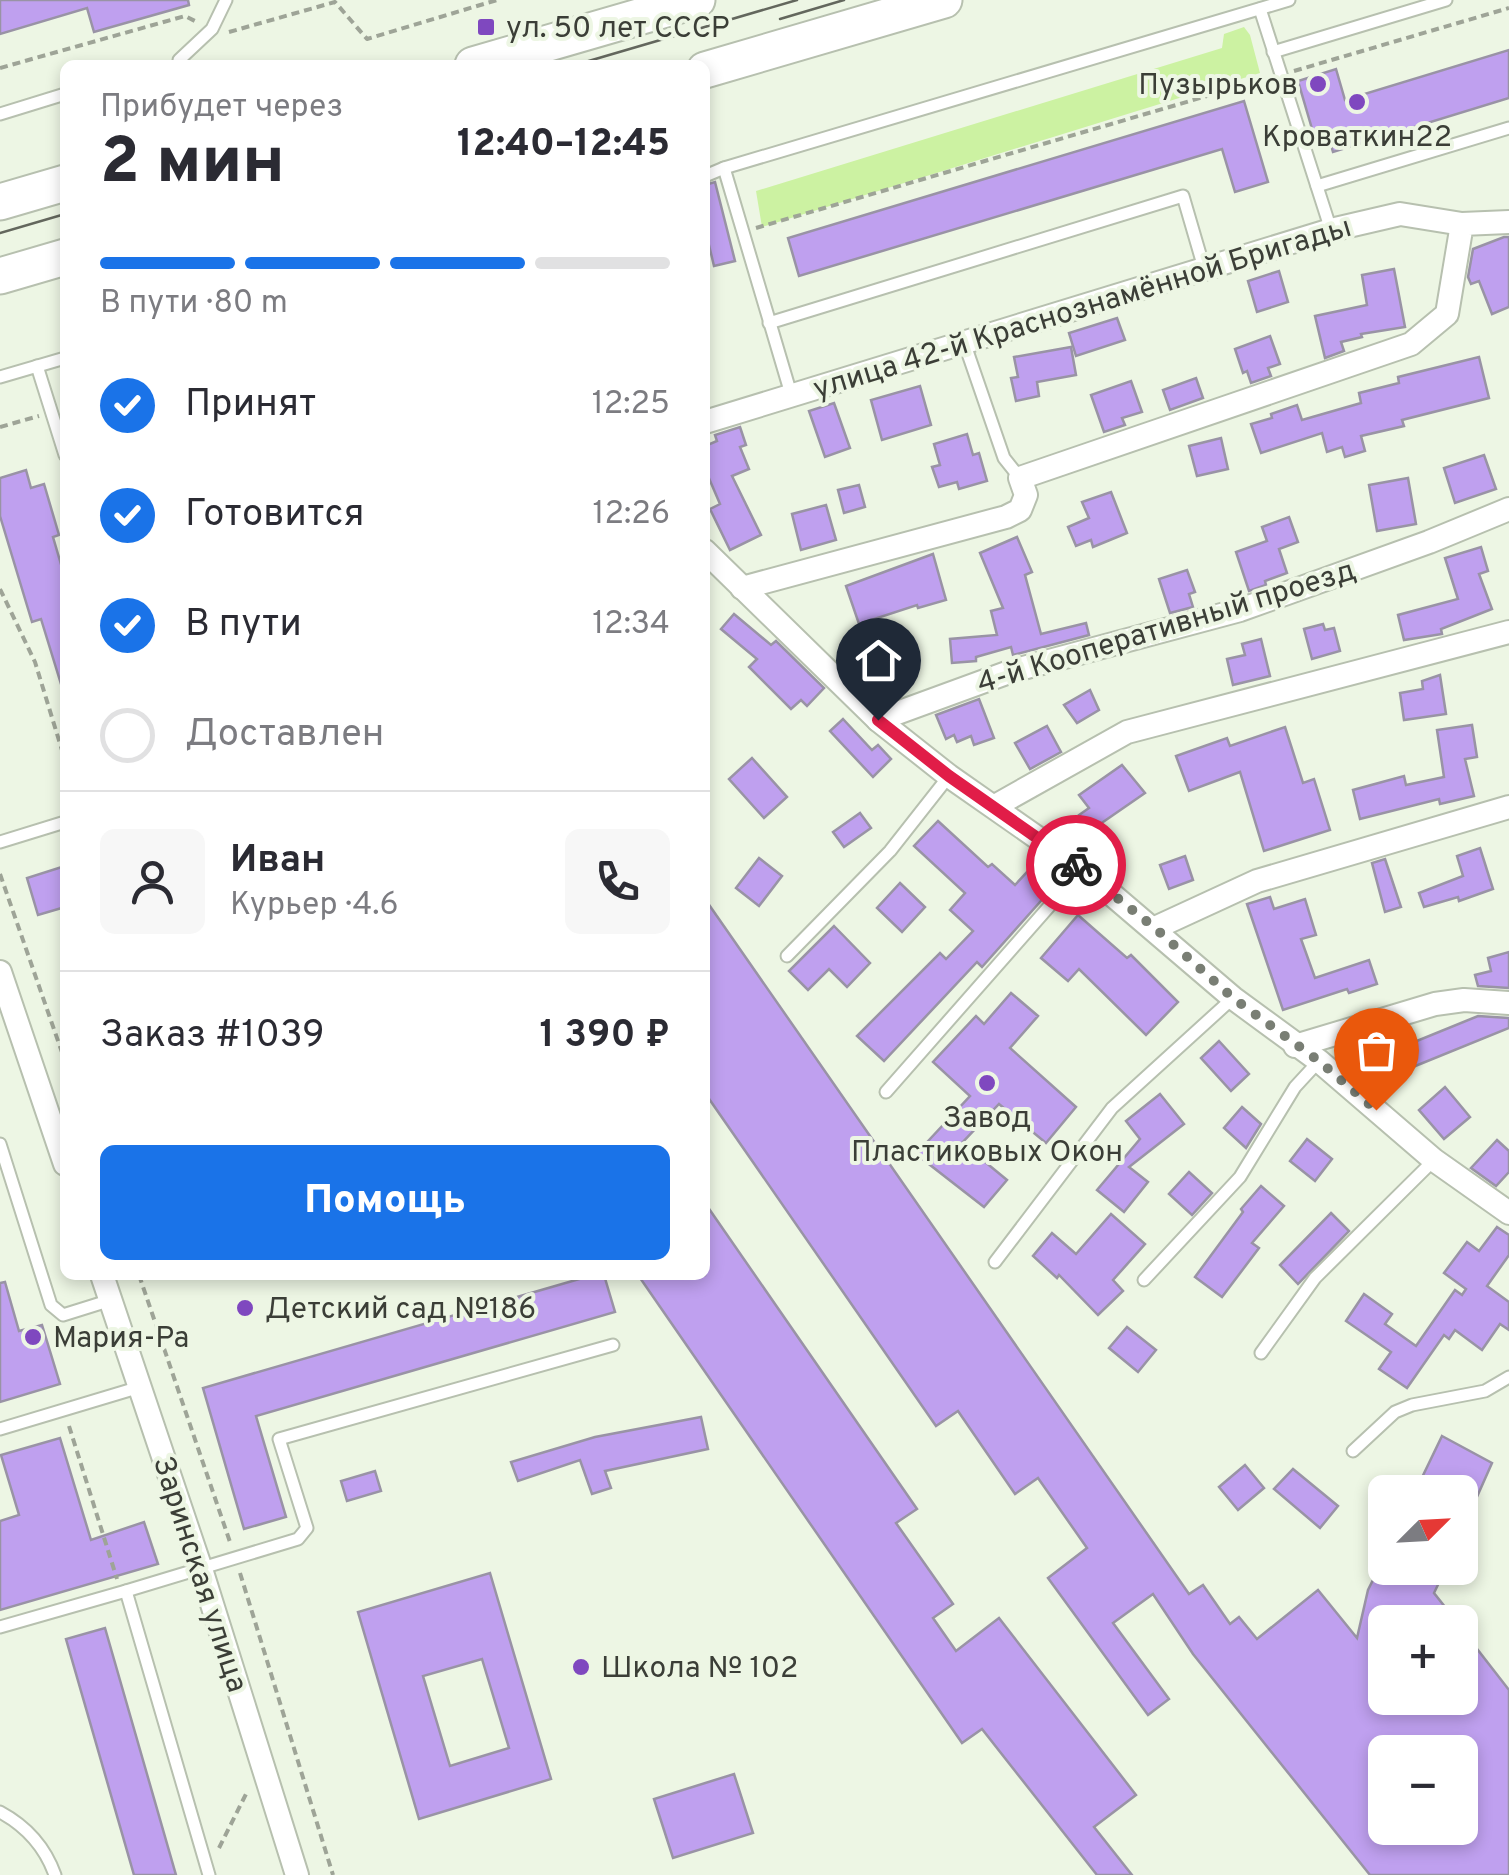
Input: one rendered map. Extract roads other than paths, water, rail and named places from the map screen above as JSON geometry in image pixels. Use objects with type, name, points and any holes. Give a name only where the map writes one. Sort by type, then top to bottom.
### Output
[{"type":"main road","points":[[490,60],[697,0]]},
{"type":"main road","points":[[710,69],[944,0]]},
{"type":"main road","points":[[9,195],[60,184]]},
{"type":"main road","points":[[0,276],[56,260]]},
{"type":"main road","points":[[0,298],[56,260]]},
{"type":"street","name":"улица 42-й Краснознамённой Бригады","points":[[710,420],[1331,230],[1400,214],[1462,224],[1509,222]]},
{"type":"street","points":[[742,588],[1006,518],[1020,510],[1026,495],[1020,478],[1411,344],[1446,314],[1462,224]]},
{"type":"street","name":"4-й Кооперативный проезд","points":[[878,720],[1012,671],[1240,610],[1509,509]]},
{"type":"street","points":[[710,556],[878,720],[949,776],[1082,869],[1233,998],[1319,1061],[1434,1160],[1509,1212]]},
{"type":"street","points":[[995,806],[1127,732],[1509,632]]},
{"type":"street","points":[[1155,928],[1257,881],[1509,807]]},
{"type":"street","points":[[0,972],[60,1149]]},
{"type":"street","points":[[1295,1046],[1435,1004],[1464,1000],[1509,1002]]},
{"type":"street","name":"Заринская улица","points":[[104,1280],[201,1569],[296,1875]]},
{"type":"lane","points":[[183,60],[212,29],[226,0]]},
{"type":"lane","points":[[710,174],[1289,0]]},
{"type":"lane","points":[[1274,52],[1446,0]]},
{"type":"lane","points":[[1260,8],[1331,230]]},
{"type":"lane","points":[[0,114],[60,96]]},
{"type":"lane","points":[[1317,186],[1509,128]]},
{"type":"lane","points":[[724,168],[790,394]]},
{"type":"lane","points":[[769,323],[1183,196],[1204,268]]},
{"type":"lane","points":[[964,342],[1004,458],[1020,478]]},
{"type":"lane","points":[[0,376],[60,359]]},
{"type":"lane","points":[[37,366],[60,438]]},
{"type":"lane","points":[[787,956],[890,851],[949,776]]},
{"type":"lane","points":[[0,842],[60,824]]},
{"type":"lane","points":[[886,1092],[1082,869]]},
{"type":"lane","points":[[994,1262],[1112,1108],[1233,998]]},
{"type":"lane","points":[[1144,1280],[1240,1177],[1295,1086],[1319,1061]]},
{"type":"lane","points":[[0,1144],[50,1305],[63,1315],[111,1300]]},
{"type":"lane","points":[[1261,1353],[1314,1278],[1434,1160]]},
{"type":"lane","points":[[0,1628],[298,1539],[307,1528],[279,1439],[613,1345]]},
{"type":"lane","points":[[1352,1451],[1395,1412],[1412,1404],[1485,1391],[1509,1377]]},
{"type":"lane","points":[[0,1429],[140,1387]]},
{"type":"lane","points":[[126,1590],[208,1872]]},
{"type":"lane","points":[[0,1812],[35,1838],[55,1875]]},
{"type":"tram line","points":[[592,60],[797,0]]},
{"type":"tram line","points":[[780,19],[844,0]]},
{"type":"tram line","points":[[0,233],[60,215]]},
{"type":"place","name":"ул. 50 лет СССР","points":[[486,27]]},
{"type":"place","name":"Пузырьков","points":[[1318,84]]},
{"type":"place","name":"Кроваткин22","points":[[1357,102]]},
{"type":"place","name":"Завод Пластиковых Окон","points":[[987,1083]]},
{"type":"place","name":"Детский сад №186","points":[[245,1308]]},
{"type":"place","name":"Мария-Ра","points":[[33,1337]]},
{"type":"place","name":"Школа № 102","points":[[581,1667]]}]
